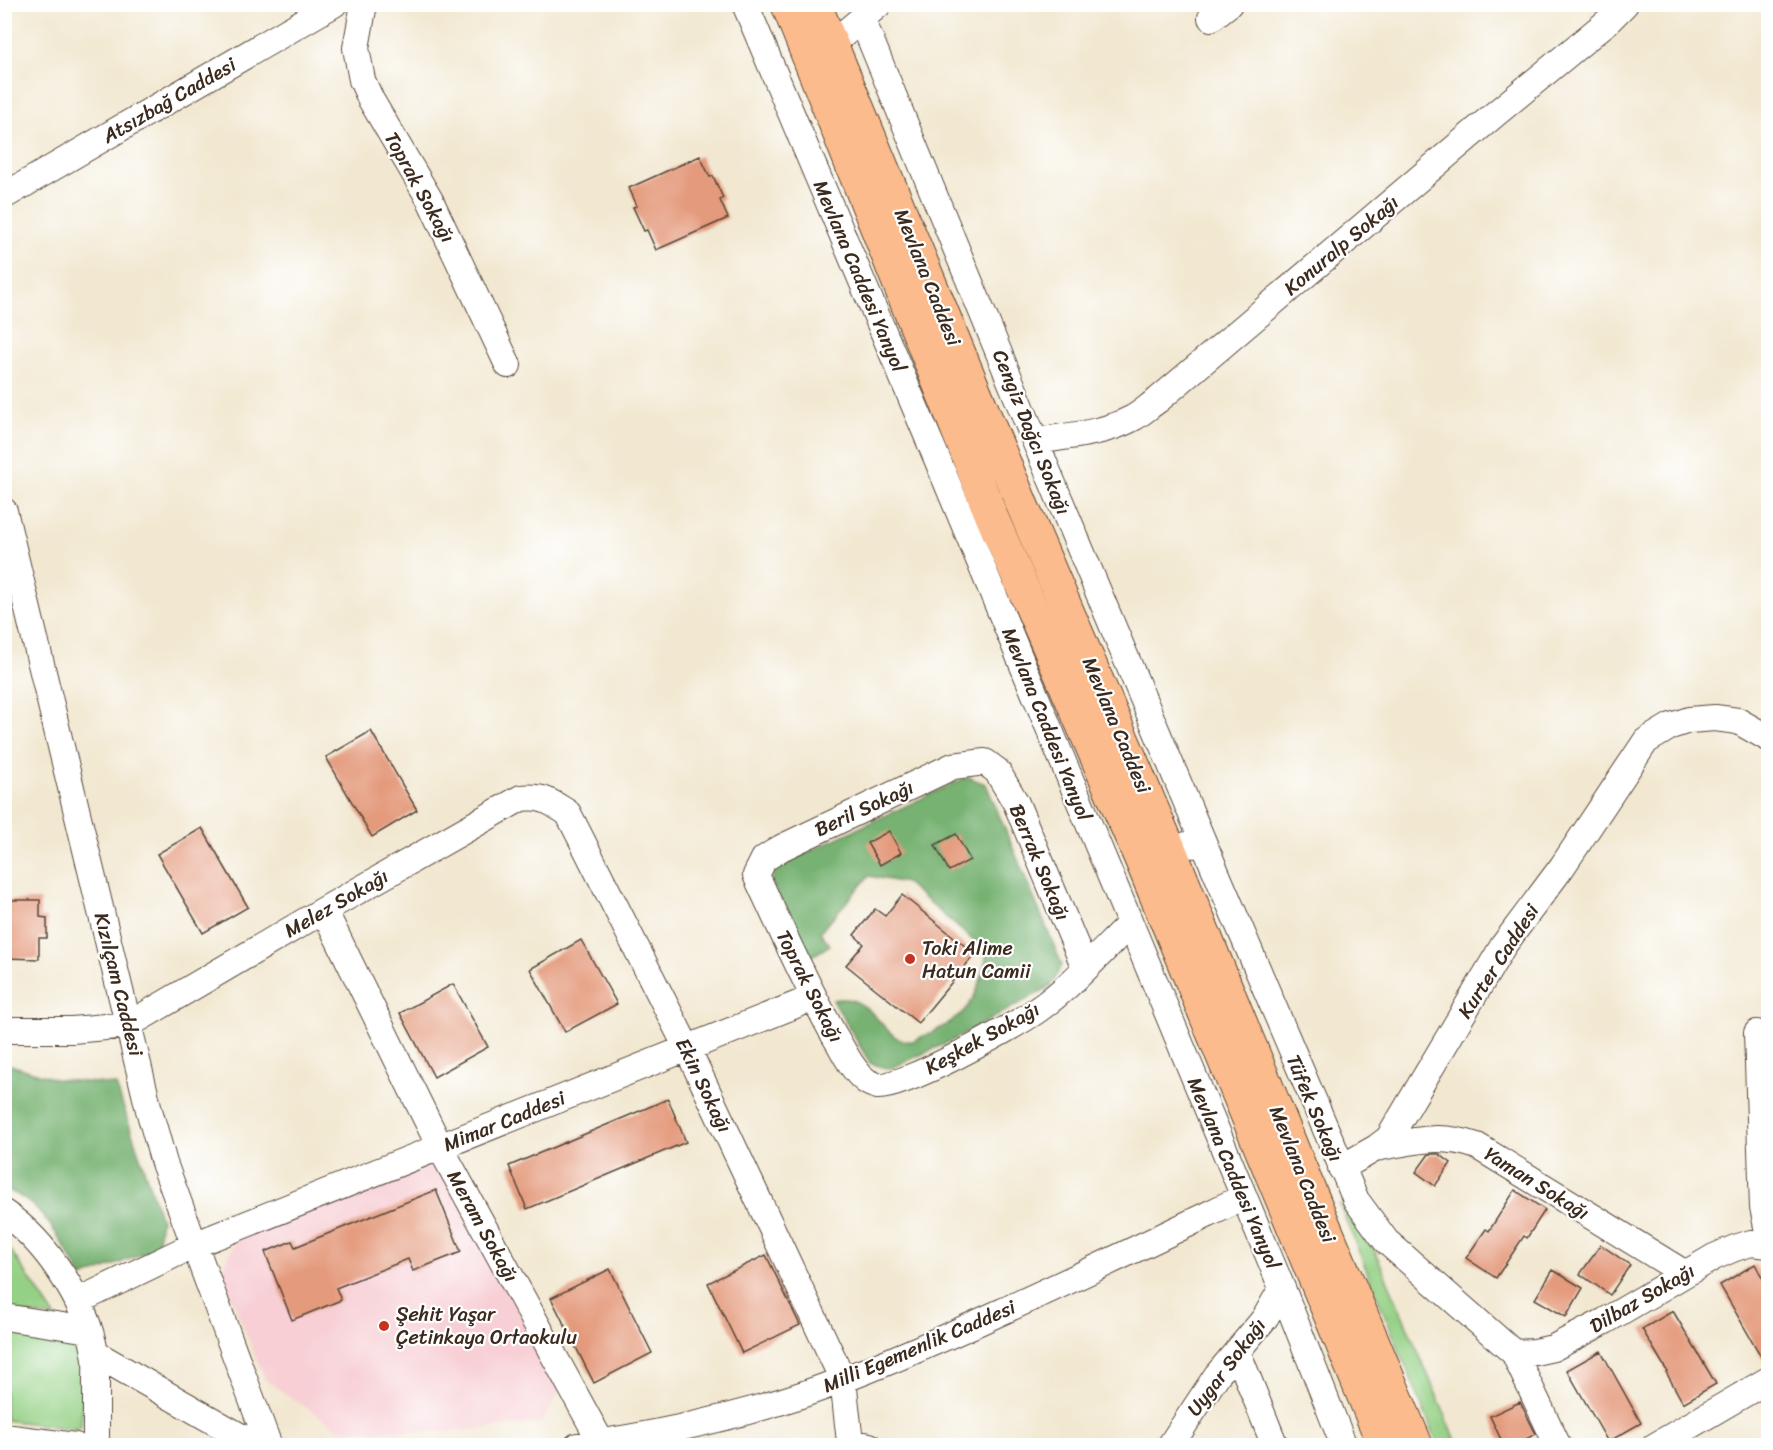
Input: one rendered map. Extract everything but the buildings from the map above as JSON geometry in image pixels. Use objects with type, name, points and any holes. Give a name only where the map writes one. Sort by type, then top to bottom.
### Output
[{"type":"main road","name":"Mevlana Caddesi","points":[[787,4],[992,517],[1140,858],[1384,1446]]},
{"type":"main road","name":"Mevlana Caddesi","points":[[815,4],[1023,507],[1169,847],[1417,1446]]},
{"type":"street","name":"Atsızbağ Caddesi","points":[[4,196],[334,4]]},
{"type":"street","name":"Toprak Sokağı","points":[[364,4],[356,48],[362,80],[371,100],[430,200],[508,365]]},
{"type":"street","name":"Mevlana Caddesi Yanyol","points":[[745,4],[1282,1288],[1344,1446]]},
{"type":"street","name":"Konuralp Sokağı","points":[[1035,441],[1095,431],[1116,426],[1134,418],[1607,22],[1625,4]]},
{"type":"street","points":[[832,44],[874,8]]},
{"type":"street","name":"Cengiz Dağcı Sokağı","points":[[874,8],[1035,441],[1204,843]]},
{"type":"street","name":"Kızılçam Caddesi","points":[[4,511],[149,1110],[164,1163],[269,1446]]},
{"type":"street","name":"Kurter Caddesi","points":[[1341,1168],[1389,1138],[1503,946],[1562,867],[1646,741],[1671,726],[1689,720],[1715,718],[1738,721],[1768,738]]},
{"type":"street","name":"Beril Sokağı","points":[[756,875],[764,859],[781,848],[953,766],[969,762],[985,762]]},
{"type":"street","name":"Berrak Sokağı","points":[[985,762],[997,771],[1016,803],[1084,968]]},
{"type":"street","name":"Melez Sokağı","points":[[128,1024],[521,798],[537,797],[549,801]]},
{"type":"street","name":"Ekin Sokağı","points":[[549,801],[568,813],[687,1048],[843,1380],[854,1444]]},
{"type":"street","points":[[1169,847],[1204,843]]},
{"type":"street","name":"Tüfek Sokağı","points":[[1204,843],[1356,1200],[1386,1241],[1514,1353]]},
{"type":"street","name":"Toprak Sokağı","points":[[756,875],[813,998],[857,1071],[865,1080],[878,1086]]},
{"type":"street","name":"Meram Sokağı","points":[[324,910],[589,1444]]},
{"type":"street","name":"Keşkek Sokağı","points":[[878,1086],[904,1080],[929,1069],[996,1035],[1037,1010],[1130,924]]},
{"type":"street","name":"Mimar Caddesi","points":[[78,1301],[194,1245],[813,998]]},
{"type":"street","points":[[4,1030],[72,1030],[128,1024]]},
{"type":"street","points":[[1757,1033],[1763,1207],[1768,1232]]},
{"type":"street","name":"Yaman Sokağı","points":[[1376,1148],[1438,1138],[1457,1139],[1477,1146],[1684,1274]]},
{"type":"street","name":"Milli Egemenlik Caddesi","points":[[589,1444],[706,1421],[764,1406],[843,1380],[959,1331],[1244,1197]]},
{"type":"street","points":[[4,1213],[18,1222],[56,1265],[78,1301],[92,1342],[96,1446]]},
{"type":"street","name":"Dilbaz Sokağı","points":[[1514,1353],[1553,1348],[1735,1248],[1751,1243],[1768,1245]]},
{"type":"street","name":"Uygar Sokağı","points":[[1170,1446],[1203,1395],[1265,1318],[1282,1288]]},
{"type":"street","points":[[4,1317],[92,1342],[257,1446]]},
{"type":"street","points":[[1237,1351],[1275,1446]]},
{"type":"street","points":[[1514,1353],[1558,1446]]},
{"type":"street","points":[[1655,1446],[1768,1380]]},
{"type":"street","points":[[4,1437],[75,1446]]},
{"type":"shaded area","name":"Şehit Yaşar Çetinkaya Ortaokulu","points":[[425,1163],[447,1174],[560,1391],[542,1423],[450,1432],[340,1430],[265,1380],[221,1271],[237,1238]]},
{"type":"green space","points":[[967,777],[986,784],[1062,965],[1051,986],[953,1040],[889,1069],[870,1063],[833,1000],[848,999],[859,1003],[893,1035],[902,1040],[913,1041],[945,1026],[965,1009],[973,999],[987,952],[906,883],[869,876],[820,932],[830,945],[811,957],[771,882],[776,867]]},
{"type":"green space","points":[[4,1063],[55,1079],[116,1085],[161,1220],[157,1248],[82,1278],[60,1239],[41,1214],[19,1195],[5,1189]]},
{"type":"green space","points":[[1339,1203],[1371,1242],[1458,1445],[1438,1445]]},
{"type":"green space","points":[[5,1242],[56,1318],[5,1310]]},
{"type":"green space","points":[[5,1325],[70,1334],[87,1347],[81,1427],[76,1429],[5,1420]]},
{"type":"place","name":"Toki Alime Hatun Camii","points":[[910,959]]},
{"type":"place","name":"Şehit Yaşar Çetinkaya Ortaokulu","points":[[384,1326]]}]
